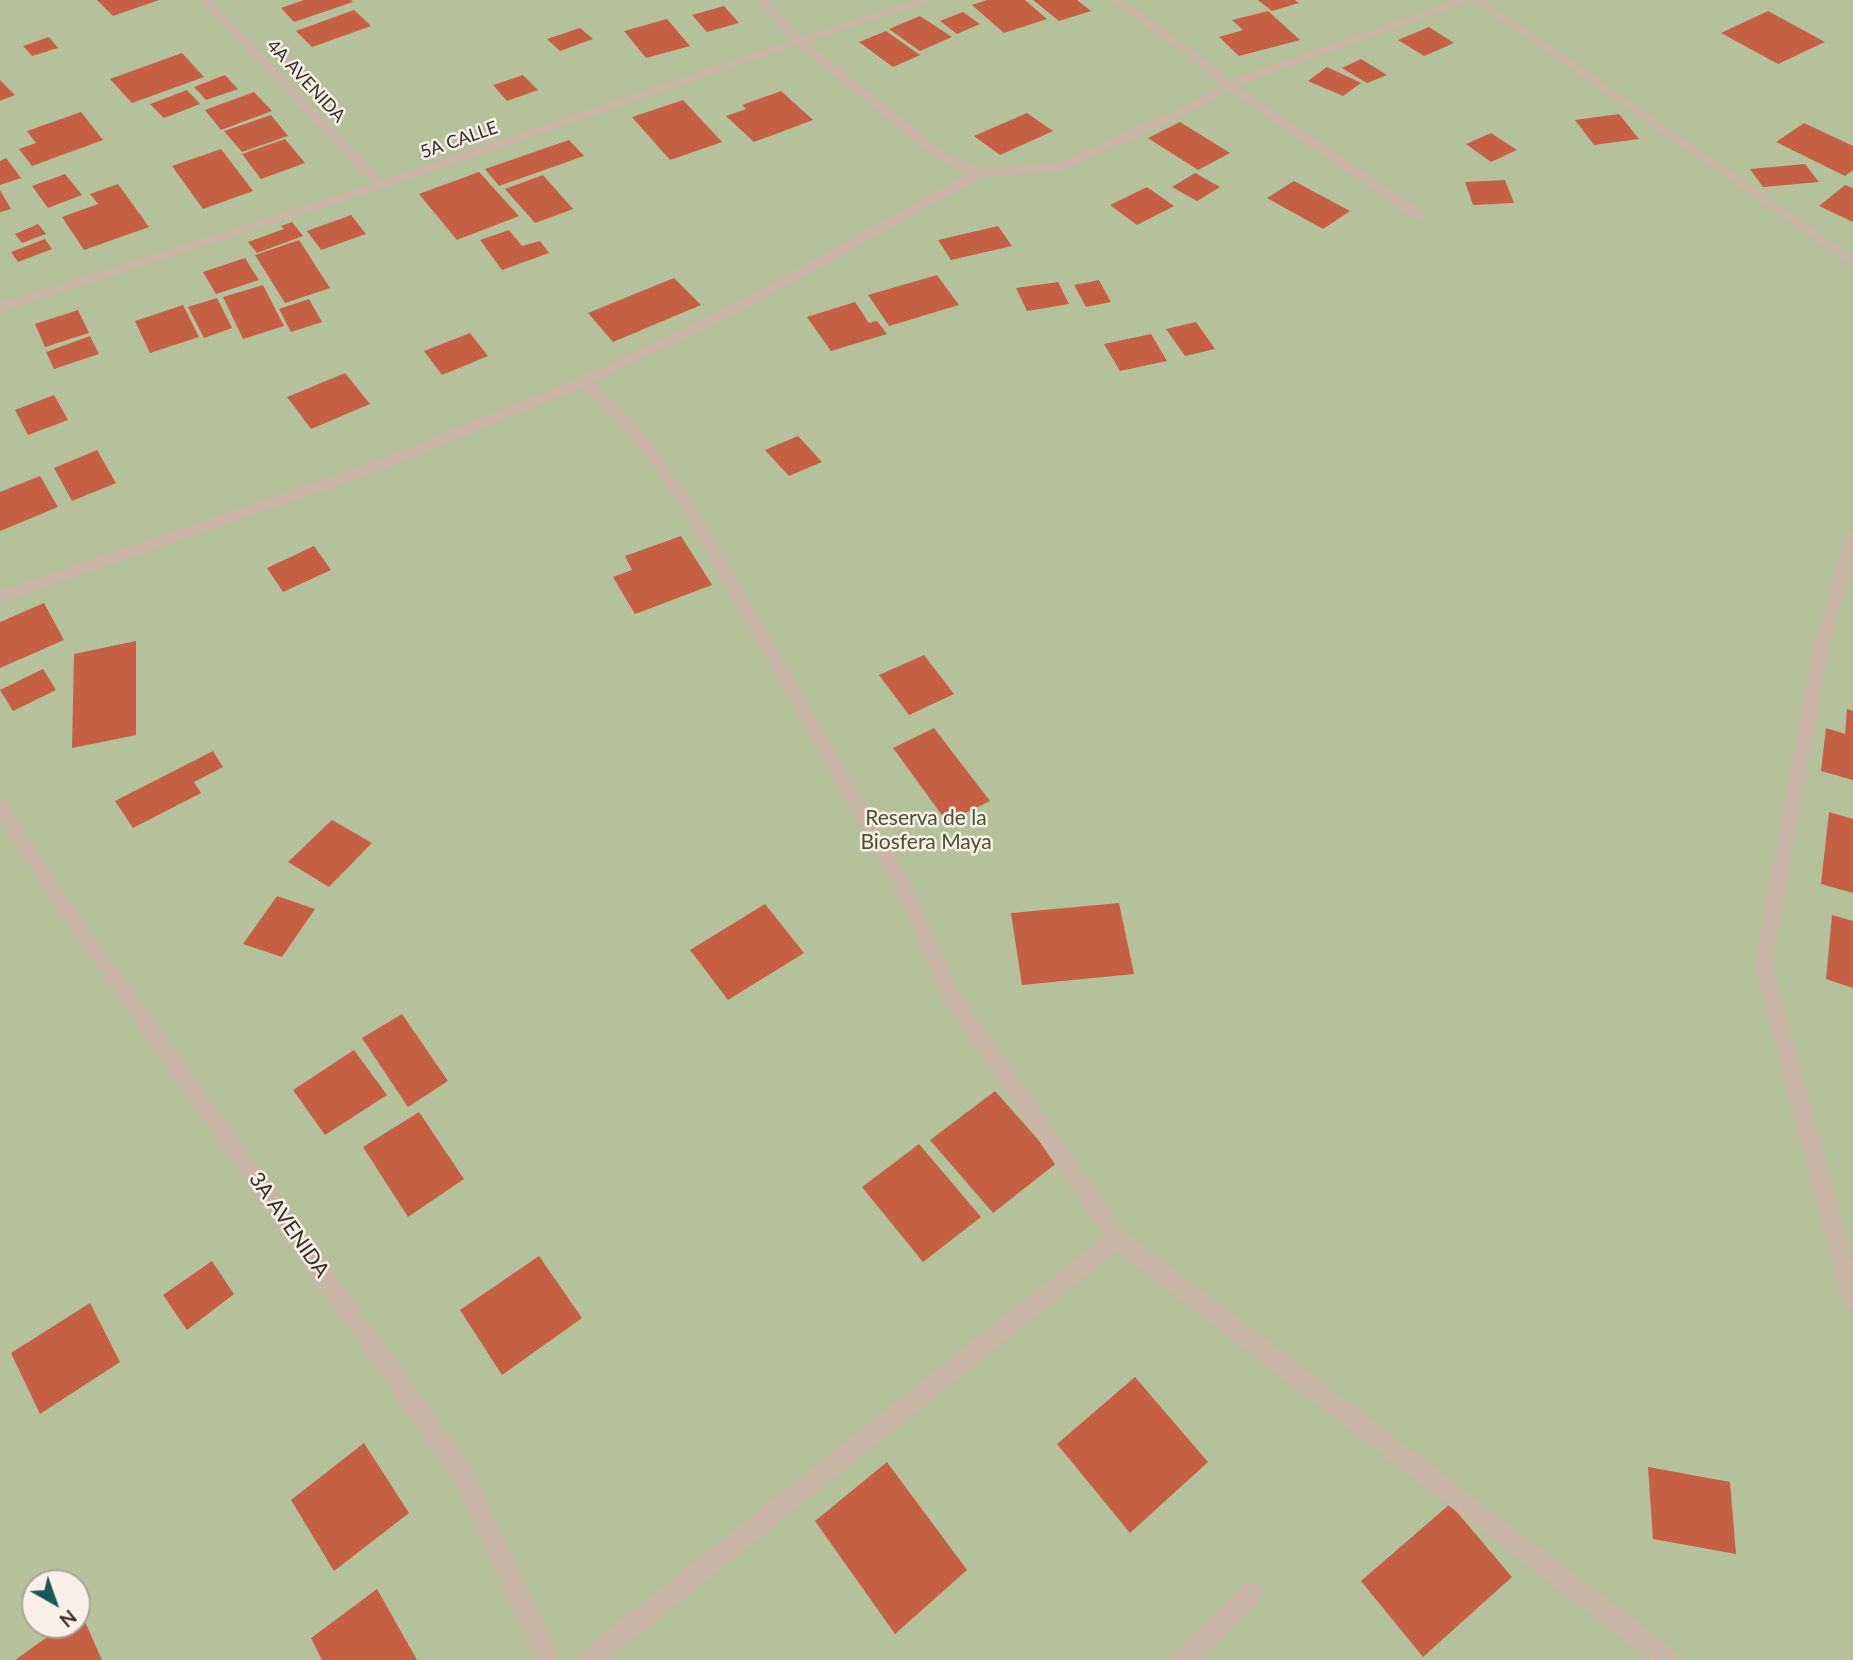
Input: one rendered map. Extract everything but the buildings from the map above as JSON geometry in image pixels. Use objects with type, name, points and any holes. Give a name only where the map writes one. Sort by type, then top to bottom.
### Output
[{"type":"street","name":"4A AVENIDA","points":[[206,0],[380,185]]},
{"type":"street","points":[[762,0],[799,41],[941,156],[979,173]]},
{"type":"street","name":"5A CALLE","points":[[0,308],[380,185],[799,41],[928,0]]},
{"type":"street","points":[[1115,0],[1191,53],[1228,85],[1419,215]]},
{"type":"street","points":[[0,597],[380,465],[584,381],[741,305],[979,173],[1057,168],[1194,106],[1228,85],[1466,0]]},
{"type":"street","points":[[1477,0],[1853,262]]},
{"type":"street","points":[[584,381],[635,432],[682,498],[760,630],[905,889],[950,994],[1117,1238],[1669,1660]]},
{"type":"street","points":[[1853,536],[1821,646],[1763,965],[1853,1300]]},
{"type":"street","name":"3A AVENIDA","points":[[0,806],[55,894],[461,1472],[548,1660]]},
{"type":"street","points":[[588,1660],[1117,1238]]},
{"type":"street","points":[[1182,1660],[1251,1593]]},
{"type":"green space","name":"Reserva de la Biosfera Maya","points":[[0,0],[1853,0],[1853,1660],[0,1660]]}]
